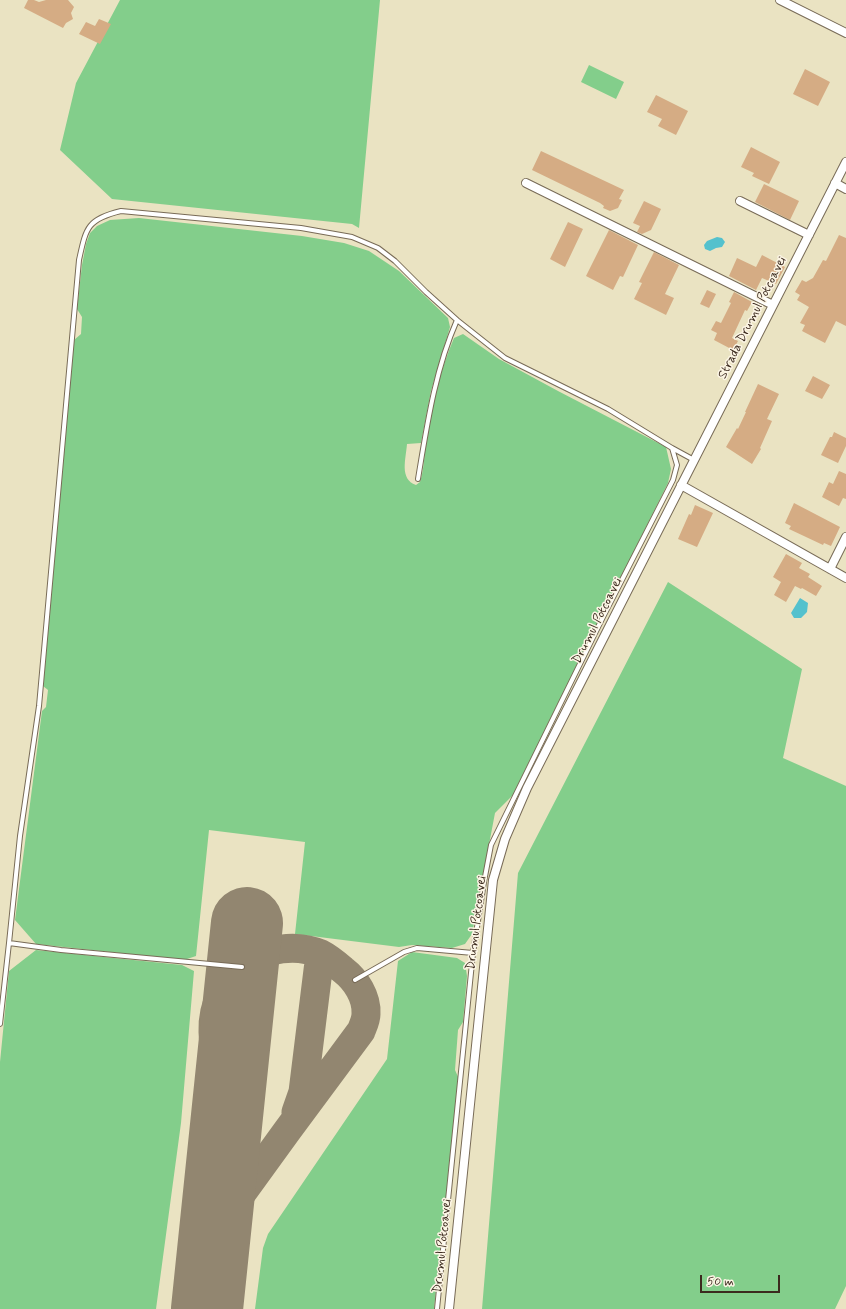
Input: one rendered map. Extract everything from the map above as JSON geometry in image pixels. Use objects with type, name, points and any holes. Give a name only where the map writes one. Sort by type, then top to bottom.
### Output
[{"type":"street","points":[[780,0],[846,33]]},
{"type":"street","name":"Strada Drumul Potcoavei","points":[[681,485],[846,162]]},
{"type":"street","points":[[526,183],[773,305]]},
{"type":"street","points":[[835,183],[846,189]]},
{"type":"street","points":[[740,201],[809,235]]},
{"type":"street","points":[[681,485],[846,578]]},
{"type":"street","name":"Drumul Potcoavei","points":[[449,1309],[493,880],[505,839],[527,788],[681,485]]},
{"type":"street","points":[[830,569],[846,537]]},
{"type":"lane","points":[[0,1024],[20,836],[39,706],[79,260],[84,237],[91,224],[106,215],[122,211],[301,228],[352,237],[378,248],[395,261],[457,320],[505,358],[608,409],[694,460]]},
{"type":"lane","points":[[418,479],[432,394],[448,341],[457,320]]},
{"type":"lane","points":[[437,1309],[473,954],[491,845],[603,617],[674,480],[677,465],[672,448]]},
{"type":"lane","points":[[9,943],[61,950],[242,967]]},
{"type":"lane","points":[[354,980],[404,952],[417,948],[473,954]]},
{"type":"green space","points":[[120,0],[380,0],[359,228],[352,224],[112,199],[60,150],[76,83]]},
{"type":"green space","points":[[589,65],[624,82],[616,99],[581,82]]},
{"type":"green space","points":[[139,218],[302,236],[344,243],[369,251],[399,271],[448,318],[450,327],[431,391],[421,443],[407,444],[405,473],[407,478],[416,485],[420,482],[422,476],[427,434],[441,373],[454,338],[463,334],[499,359],[666,447],[671,469],[668,483],[513,795],[495,813],[472,934],[465,944],[452,948],[412,945],[399,947],[295,934],[305,842],[209,830],[196,956],[184,960],[36,944],[15,920],[42,711],[46,707],[48,690],[43,686],[74,340],[81,334],[82,317],[77,309],[82,265],[86,244],[90,233],[97,226],[110,220]]},
{"type":"green space","points":[[668,582],[802,669],[783,758],[846,786],[846,1286],[835,1309],[482,1309],[518,873]]},
{"type":"green space","points":[[36,950],[182,965],[194,971],[181,1123],[156,1309],[0,1309],[0,1062],[9,971]]},
{"type":"green space","points":[[412,952],[457,958],[465,963],[467,976],[463,1022],[458,1030],[455,1070],[459,1079],[434,1309],[255,1309],[263,1248],[268,1234],[387,1059],[398,961]]},
{"type":"water","points":[[717,237],[722,238],[725,242],[722,247],[710,251],[705,249],[704,245],[707,241]]},
{"type":"water","points":[[800,598],[808,603],[807,612],[801,618],[794,618],[791,613]]},
{"type":"building","points":[[28,0],[39,2],[46,0],[68,0],[74,7],[71,13],[73,19],[66,23],[63,28],[24,8]]},
{"type":"building","points":[[99,19],[111,24],[100,44],[79,34],[86,22],[95,26]]},
{"type":"building","points":[[805,69],[830,82],[818,106],[793,94]]},
{"type":"building","points":[[656,95],[688,111],[676,135],[658,126],[662,119],[647,112]]},
{"type":"building","points":[[751,147],[780,162],[769,184],[752,176],[754,173],[741,167]]},
{"type":"building","points":[[541,151],[624,190],[619,199],[622,200],[618,208],[610,211],[603,208],[604,206],[600,203],[532,170]]},
{"type":"building","points":[[764,184],[799,201],[790,220],[755,202]]},
{"type":"building","points":[[644,201],[661,209],[651,230],[642,234],[637,232],[640,226],[633,223]]},
{"type":"building","points":[[568,222],[583,229],[565,267],[550,259]]},
{"type":"building","points":[[609,230],[638,245],[623,277],[620,276],[613,290],[586,276]]},
{"type":"building","points":[[839,235],[846,238],[846,326],[836,321],[825,343],[802,331],[805,325],[800,323],[809,307],[797,300],[800,295],[795,292],[802,280],[806,282],[813,278],[823,260],[826,261]]},
{"type":"building","points":[[654,252],[679,265],[665,294],[674,298],[666,315],[634,299],[642,283],[639,282]]},
{"type":"building","points":[[762,255],[785,267],[776,284],[762,278],[756,290],[729,276],[737,258],[756,267]]},
{"type":"building","points":[[707,290],[716,294],[709,308],[700,304]]},
{"type":"building","points":[[734,292],[752,302],[747,311],[745,310],[732,338],[738,341],[733,350],[714,340],[717,333],[711,330],[716,321],[721,323],[731,303],[729,302]]},
{"type":"building","points":[[813,376],[830,385],[822,399],[805,391]]},
{"type":"building","points":[[758,384],[779,394],[767,419],[772,421],[760,448],[761,449],[752,464],[726,447],[737,428],[738,429]]},
{"type":"building","points":[[834,432],[846,438],[846,446],[838,463],[821,455]]},
{"type":"building","points":[[839,471],[846,474],[846,499],[843,498],[839,506],[822,497],[829,482],[833,484]]},
{"type":"building","points":[[794,503],[840,527],[831,546],[824,543],[823,545],[789,529],[791,526],[785,523]]},
{"type":"building","points":[[695,505],[713,513],[697,547],[678,539],[689,514],[691,515]]},
{"type":"building","points":[[786,554],[802,563],[799,568],[810,574],[808,577],[822,586],[816,596],[802,588],[801,589],[795,586],[786,602],[774,595],[781,582],[773,577]]},
{"type":"taxiway","points":[[212,1257],[222,1231],[237,1200],[361,1031],[366,1018],[366,1008],[360,989],[348,974],[330,959],[321,954],[301,949],[281,949],[263,954],[246,964],[232,977],[222,993],[215,1012],[213,1038],[216,1051],[230,1079]]},
{"type":"taxiway","points":[[296,1112],[303,1092],[320,954]]},
{"type":"runway","points":[[207,1309],[247,923]]}]
